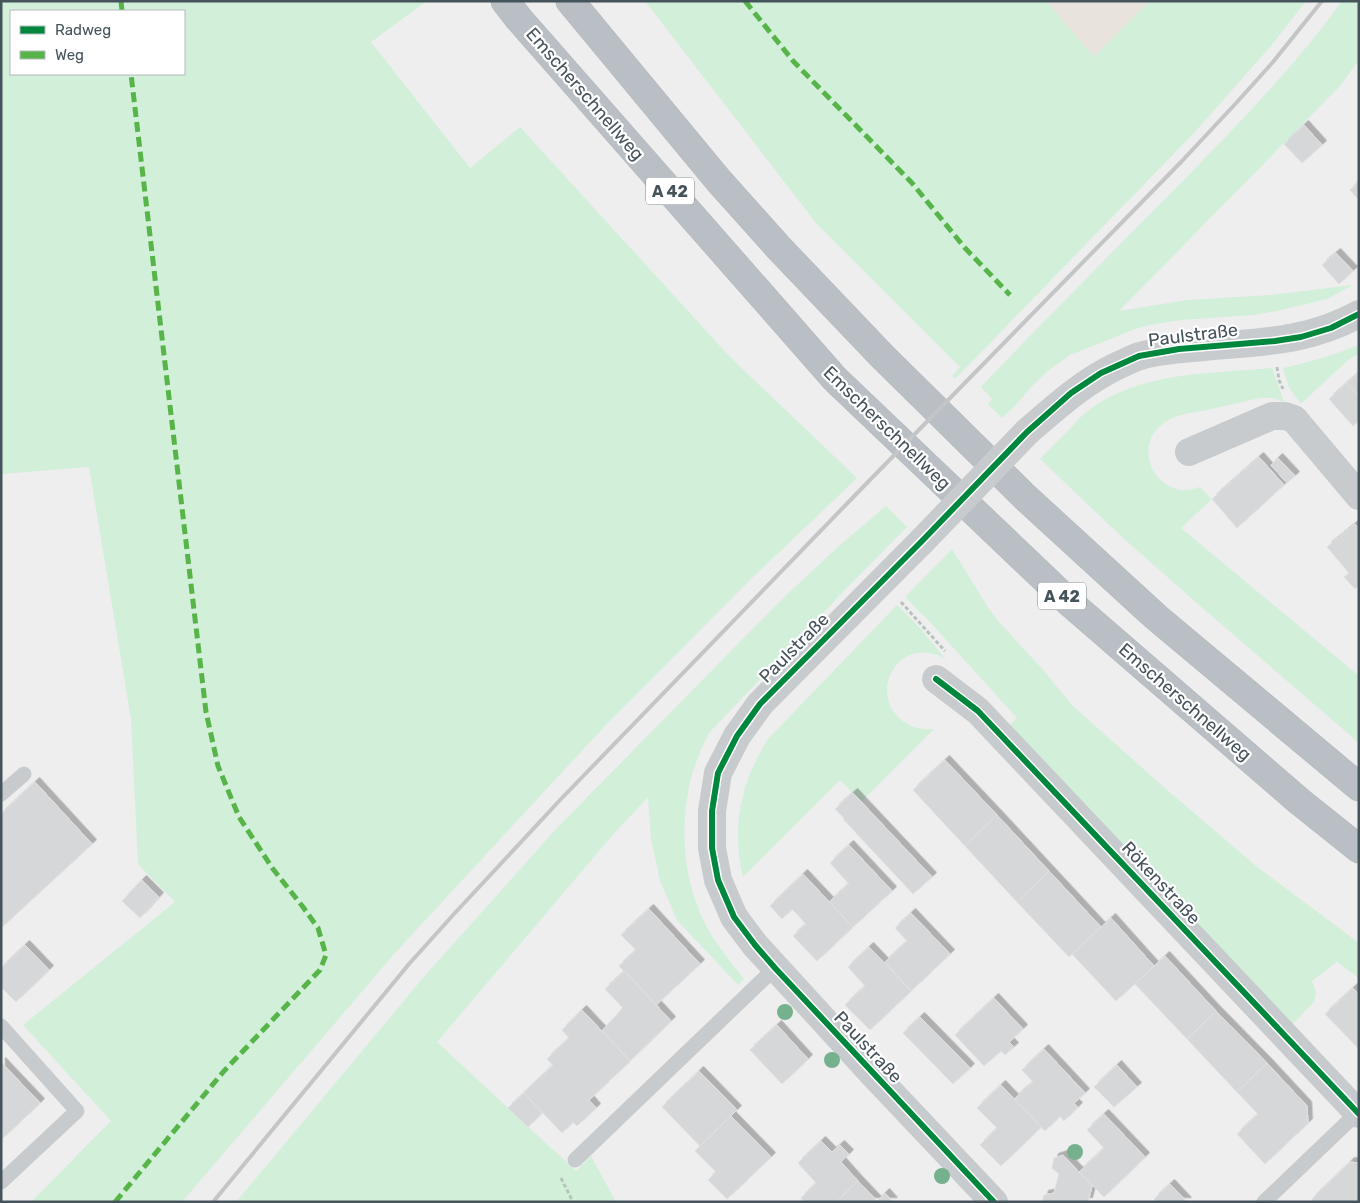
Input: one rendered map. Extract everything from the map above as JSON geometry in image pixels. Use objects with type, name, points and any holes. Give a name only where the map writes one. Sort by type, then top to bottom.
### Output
[{"type":"highway","name":"Emscherschnellweg","points":[[505,1],[835,380],[1069,602],[1299,801],[1359,849]]},
{"type":"highway","name":"A 42","points":[[570,1],[720,181],[778,247],[882,356],[1025,497],[1156,617],[1359,787]]},
{"type":"street","name":"Paulstraße","points":[[994,1202],[775,968],[734,917],[718,880],[712,848],[712,811],[718,773],[737,736],[760,704],[1027,432],[1071,393],[1101,374],[1139,356],[1179,349],[1301,337],[1331,328],[1359,314]]},
{"type":"street","points":[[1190,452],[1272,416],[1285,416],[1294,419],[1359,496]]},
{"type":"street","name":"Rökenstraße","points":[[936,679],[978,712],[1358,1114]]},
{"type":"lane","points":[[1,794],[24,774]]},
{"type":"lane","points":[[575,1160],[775,968]]},
{"type":"lane","points":[[1,1026],[77,1111],[1,1182]]},
{"type":"lane","points":[[1264,1202],[1358,1114]]},
{"type":"path","points":[[1278,367],[1279,380]]},
{"type":"path","points":[[904,605],[924,627]]},
{"type":"shaded area","points":[[1046,1],[1150,1],[1094,57]]},
{"type":"green space","points":[[1,1],[423,1],[424,3],[371,42],[470,168],[520,127],[730,357],[857,478],[752,578],[603,728],[395,953],[182,1202],[31,1202],[111,1121],[23,1025],[175,902],[138,864],[131,719],[89,467],[1,474]]},
{"type":"green space","points":[[645,1],[1046,1],[1094,57],[1150,1],[1306,1],[1271,46],[1193,134],[955,379],[952,376],[960,367],[816,223]]},
{"type":"green space","points":[[1342,1],[1359,1],[1359,60],[1340,86],[1119,311],[1187,300],[1271,295],[1353,285],[1327,299],[1277,311],[1254,315],[1181,320],[1135,329],[1070,355],[1049,370],[1002,418],[988,404],[992,399],[981,387],[1240,122],[1303,51]]},
{"type":"green space","points":[[1359,345],[1359,354],[1348,360],[1301,404],[1289,388],[1283,368],[1322,358]]},
{"type":"green space","points":[[1272,368],[1284,402],[1272,398],[1260,398],[1171,419],[1160,426],[1154,433],[1148,451],[1149,460],[1158,477],[1165,483],[1180,490],[1200,487],[1212,499],[1181,528],[1359,676],[1359,743],[1122,537],[1040,459],[1083,415],[1104,401],[1126,390],[1149,382],[1173,377]]},
{"type":"green space","points":[[886,506],[907,527],[709,733],[690,783],[686,803],[685,843],[690,884],[704,922],[717,944],[744,979],[738,985],[677,920],[660,881],[651,839],[648,797],[610,838],[437,1042],[576,1171],[591,1156],[616,1202],[236,1202],[422,979],[556,829],[782,599],[839,546]]},
{"type":"green space","points":[[952,549],[989,609],[1072,705],[1256,866],[1359,943],[1359,978],[1337,962],[1312,981],[1316,992],[1314,1002],[1292,1025],[1009,726],[1017,718],[905,597]]},
{"type":"green space","points":[[897,605],[921,629],[947,661],[934,654],[920,652],[909,656],[899,662],[892,672],[888,683],[887,695],[891,707],[899,718],[907,724],[924,729],[934,729],[861,802],[840,780],[743,877],[738,840],[741,805],[751,772],[768,739]]},
{"type":"building","points":[[1304,125],[1322,145],[1302,163],[1284,144]]},
{"type":"building","points":[[1357,183],[1359,184],[1359,200],[1350,190]]},
{"type":"building","points":[[1336,253],[1353,271],[1339,284],[1322,265]]},
{"type":"building","points":[[1359,372],[1359,396],[1347,383]]},
{"type":"building","points":[[1347,383],[1359,396],[1359,421],[1353,426],[1329,399]]},
{"type":"building","points":[[1259,457],[1284,485],[1237,528],[1212,499]]},
{"type":"building","points":[[1278,458],[1295,476],[1287,483],[1271,465]]},
{"type":"building","points":[[1355,524],[1359,528],[1359,587],[1355,589],[1344,577],[1349,573],[1327,547]]},
{"type":"building","points":[[945,760],[997,815],[965,846],[913,790]]},
{"type":"building","points":[[35,782],[92,844],[1,928],[1,814]]},
{"type":"building","points":[[853,793],[932,877],[913,894],[835,809]]},
{"type":"building","points":[[997,815],[1049,871],[1017,902],[965,846]]},
{"type":"building","points":[[849,845],[892,891],[853,927],[829,902],[849,884],[830,863]]},
{"type":"building","points":[[1049,871],[1101,927],[1069,957],[1017,902]]},
{"type":"building","points":[[803,874],[853,927],[817,961],[793,936],[806,924],[792,909],[782,919],[770,906]]},
{"type":"building","points":[[142,880],[159,897],[140,918],[122,901]]},
{"type":"building","points":[[649,909],[700,964],[656,1005],[619,966],[636,950],[621,935]]},
{"type":"building","points":[[911,913],[950,954],[911,991],[885,962],[907,941],[895,928]]},
{"type":"building","points":[[1111,918],[1154,966],[1116,1001],[1072,954]]},
{"type":"building","points":[[25,945],[49,970],[16,1002],[1,987],[1,968]]},
{"type":"building","points":[[869,947],[911,991],[870,1030],[845,1005],[865,986],[848,967]]},
{"type":"building","points":[[1165,956],[1216,1011],[1187,1039],[1135,984]]},
{"type":"building","points":[[625,971],[671,1021],[630,1061],[602,1031],[623,1008],[605,989]]},
{"type":"building","points":[[1353,988],[1359,994],[1359,1049],[1325,1014]]},
{"type":"building","points":[[994,998],[1023,1029],[1009,1042],[1014,1047],[1005,1055],[1001,1051],[984,1066],[955,1035]]},
{"type":"building","points":[[582,1010],[630,1061],[589,1100],[596,1108],[577,1126],[573,1122],[562,1133],[524,1093],[553,1065],[547,1059],[569,1038],[562,1030]]},
{"type":"building","points":[[1216,1011],[1267,1063],[1237,1092],[1187,1039]]},
{"type":"building","points":[[920,1017],[970,1068],[953,1084],[903,1033]]},
{"type":"building","points":[[777,1025],[808,1059],[782,1084],[750,1050]]},
{"type":"building","points":[[1044,1049],[1085,1093],[1074,1103],[1078,1107],[1064,1121],[1060,1116],[1045,1131],[1014,1099],[1033,1082],[1022,1070]]},
{"type":"building","points":[[1,1062],[40,1103],[1,1140]]},
{"type":"building","points":[[1267,1063],[1307,1106],[1308,1123],[1265,1164],[1237,1134],[1258,1114],[1237,1092]]},
{"type":"building","points":[[1117,1065],[1137,1087],[1114,1107],[1094,1087]]},
{"type":"building","points":[[699,1071],[737,1110],[700,1146],[662,1107]]},
{"type":"building","points":[[1001,1085],[1041,1127],[1001,1166],[980,1145],[997,1128],[977,1108]]},
{"type":"building","points":[[524,1093],[542,1113],[528,1127],[508,1108]]},
{"type":"building","points":[[1104,1114],[1145,1157],[1104,1197],[1079,1172],[1104,1148],[1087,1130]]},
{"type":"building","points":[[731,1116],[771,1157],[727,1199],[708,1180],[716,1172],[695,1151]]},
{"type":"building","points":[[821,1141],[832,1152],[840,1145],[849,1154],[841,1162],[858,1181],[836,1202],[804,1202],[801,1198],[816,1183],[798,1163]]},
{"type":"building","points":[[1063,1155],[1092,1186],[1088,1202],[1042,1202],[1044,1195],[1054,1193],[1059,1174],[1052,1168],[1054,1158]]},
{"type":"building","points":[[1350,1162],[1359,1163],[1359,1202],[1314,1202],[1312,1199]]},
{"type":"building","points":[[858,1181],[877,1201],[885,1193],[893,1202],[836,1202]]},
{"type":"building","points":[[1170,1184],[1187,1202],[1157,1202],[1154,1199]]},
{"type":"railway","points":[[213,1202],[409,964],[454,914],[561,799],[1182,161],[1273,62],[1322,1]]},
{"type":"marked path","points":[[121,1],[122,10]]},
{"type":"marked path","points":[[745,1],[794,62],[912,183],[965,248],[1010,295]]},
{"type":"marked path","points":[[115,1202],[224,1071],[320,970],[326,955],[318,928],[273,869],[239,817],[218,766],[206,712],[131,75]]},
{"type":"cycle path","points":[[994,1202],[775,968],[734,917],[718,880],[712,848],[712,811],[718,773],[737,736],[760,704],[1027,432],[1071,393],[1101,373],[1139,356],[1179,349],[1301,337],[1331,328],[1359,314]]},
{"type":"cycle path","points":[[936,679],[978,711],[1359,1114]]}]
